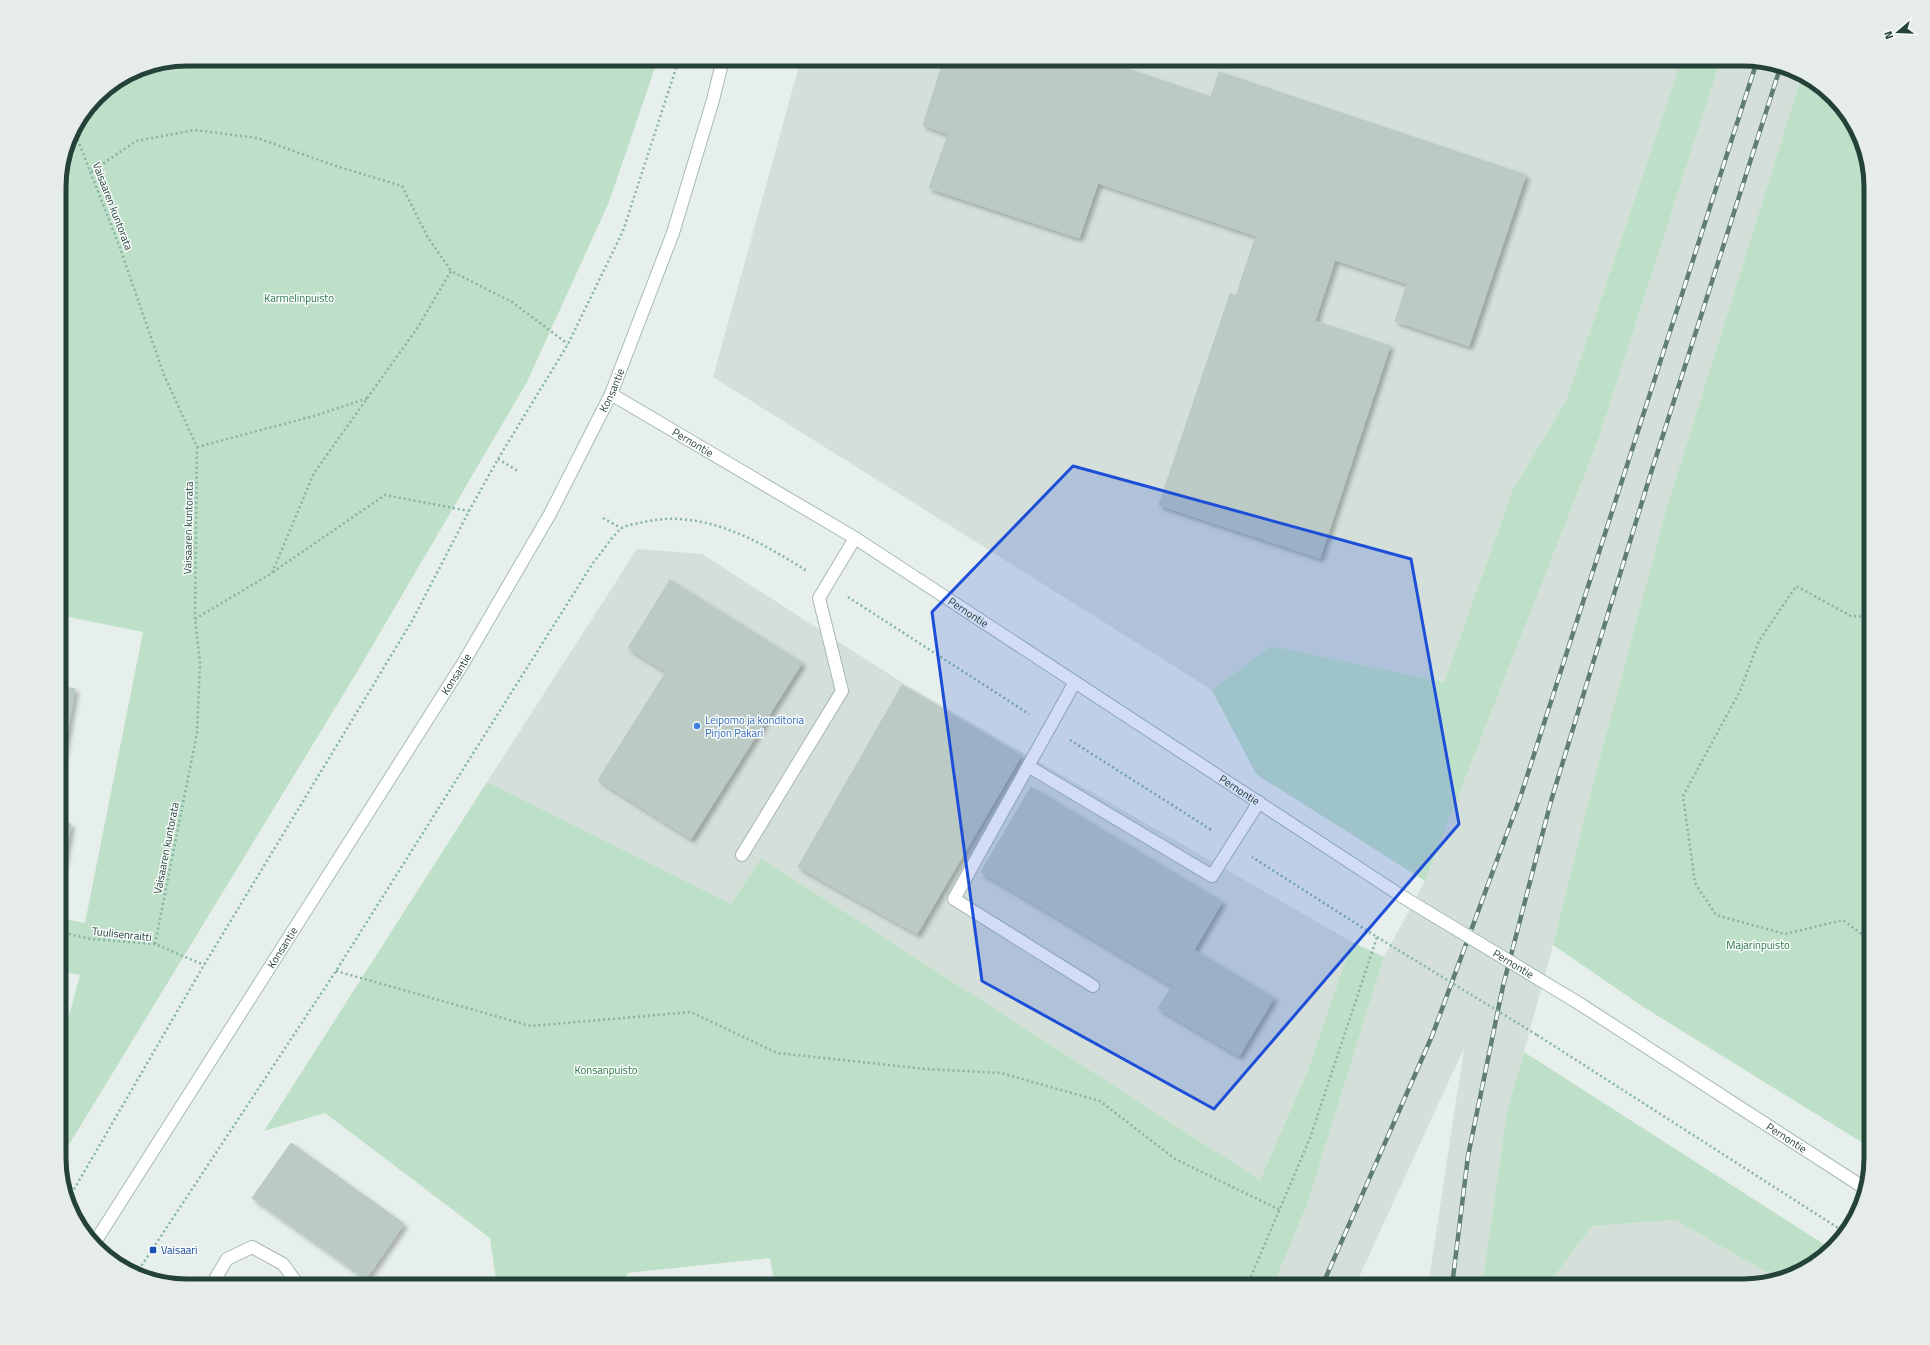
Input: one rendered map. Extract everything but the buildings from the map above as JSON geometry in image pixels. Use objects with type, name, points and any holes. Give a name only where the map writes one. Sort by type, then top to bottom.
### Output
[{"type":"street","name":"Konsantie","points":[[97,1238],[462,665],[550,514],[611,394],[673,233],[721,66]]},
{"type":"street","name":"Pernontie","points":[[611,394],[855,538],[1403,896],[1580,1004],[1861,1186]]},
{"type":"street","points":[[742,855],[842,691],[819,598],[855,538]]},
{"type":"street","points":[[1076,682],[954,899],[1093,986]]},
{"type":"street","points":[[1028,766],[1212,876],[1259,802]]},
{"type":"street","points":[[215,1279],[227,1259],[252,1248],[283,1264],[294,1279]]},
{"type":"path","points":[[72,1194],[204,965],[412,621],[469,511],[498,459],[568,344],[623,231],[677,66]]},
{"type":"path","points":[[92,172],[136,140],[195,130],[257,138],[336,166],[402,186],[427,236],[451,271],[512,302],[568,344]]},
{"type":"path","name":"Vaisaaren kuntorata","points":[[77,137],[92,172],[120,248],[164,375],[196,447],[195,619],[200,662],[197,733],[155,944]]},
{"type":"path","points":[[272,573],[314,473],[418,327],[451,271]]},
{"type":"path","points":[[196,447],[314,416],[368,397]]},
{"type":"path","points":[[498,459],[518,471]]},
{"type":"path","points":[[195,619],[272,573],[385,495],[469,511]]},
{"type":"path","points":[[603,518],[621,528]]},
{"type":"path","points":[[139,1269],[336,971],[593,563],[621,528],[647,521],[671,518],[706,521],[728,529],[786,558],[1377,937],[1537,1035],[1841,1230]]},
{"type":"path","points":[[1864,617],[1851,616],[1796,586],[1759,641],[1740,691],[1683,796],[1695,883],[1716,915],[1785,934],[1843,920],[1864,936]]},
{"type":"path","name":"Tuulisenraitti","points":[[66,934],[91,939],[155,944],[204,965]]},
{"type":"path","points":[[1250,1279],[1310,1138],[1377,937]]},
{"type":"path","points":[[336,971],[531,1026],[691,1012],[777,1053],[926,1069],[1001,1073],[1100,1101],[1175,1159],[1280,1210]]},
{"type":"highlighted area","points":[[1073,466],[1411,559],[1459,824],[1214,1109],[982,981],[932,612]]},
{"type":"shaded area","points":[[799,66],[1680,66],[1567,399],[1513,489],[1444,682],[1271,646],[1212,690],[713,377]]},
{"type":"shaded area","points":[[1719,66],[1759,67],[1774,70],[1800,81],[1666,510],[1587,806],[1549,961],[1507,1112],[1483,1279],[1429,1279],[1464,1048],[1358,1279],[1276,1279],[1307,1205],[1384,957],[1425,881],[1599,438]]},
{"type":"shaded area","points":[[637,549],[702,554],[909,687],[1352,942],[1308,1070],[1260,1180],[761,858],[731,904],[487,782]]},
{"type":"shaded area","points":[[1675,1220],[1772,1275],[1743,1279],[1552,1279],[1592,1226]]},
{"type":"green space","name":"Karmelinpuisto","points":[[179,66],[656,66],[609,202],[527,382],[357,672],[66,1150],[66,1027],[80,975],[66,972],[66,919],[85,923],[143,632],[66,616],[66,179],[70,156],[75,141],[86,120],[96,107],[120,86],[141,75],[164,68]]},
{"type":"green space","points":[[1680,66],[1719,66],[1599,438],[1425,881],[1256,774],[1212,690],[1271,646],[1444,682],[1513,489],[1567,399]]},
{"type":"green space","name":"Majarinpuisto","points":[[1800,81],[1823,96],[1844,120],[1858,148],[1864,179],[1864,1144],[1645,1008],[1553,945],[1587,806],[1666,510]]},
{"type":"green space","name":"Konsanpuisto","points":[[487,782],[731,904],[761,858],[1260,1180],[1308,1070],[1352,942],[1384,957],[1307,1205],[1276,1279],[774,1279],[770,1258],[627,1273],[627,1279],[496,1279],[490,1238],[325,1113],[264,1131]]},
{"type":"green space","points":[[1524,1052],[1826,1246],[1803,1263],[1789,1270],[1772,1275],[1675,1220],[1592,1226],[1552,1279],[1483,1279],[1507,1112]]},
{"type":"railway","points":[[1325,1279],[1432,1036],[1520,798],[1755,67]]},
{"type":"railway","points":[[1453,1279],[1468,1156],[1503,986],[1551,801],[1649,479],[1779,72]]},
{"type":"place","name":"Leipomo ja konditoria Pirjon Pakari","points":[[697,726]]},
{"type":"place","name":"Vaisaari","points":[[153,1250]]}]
